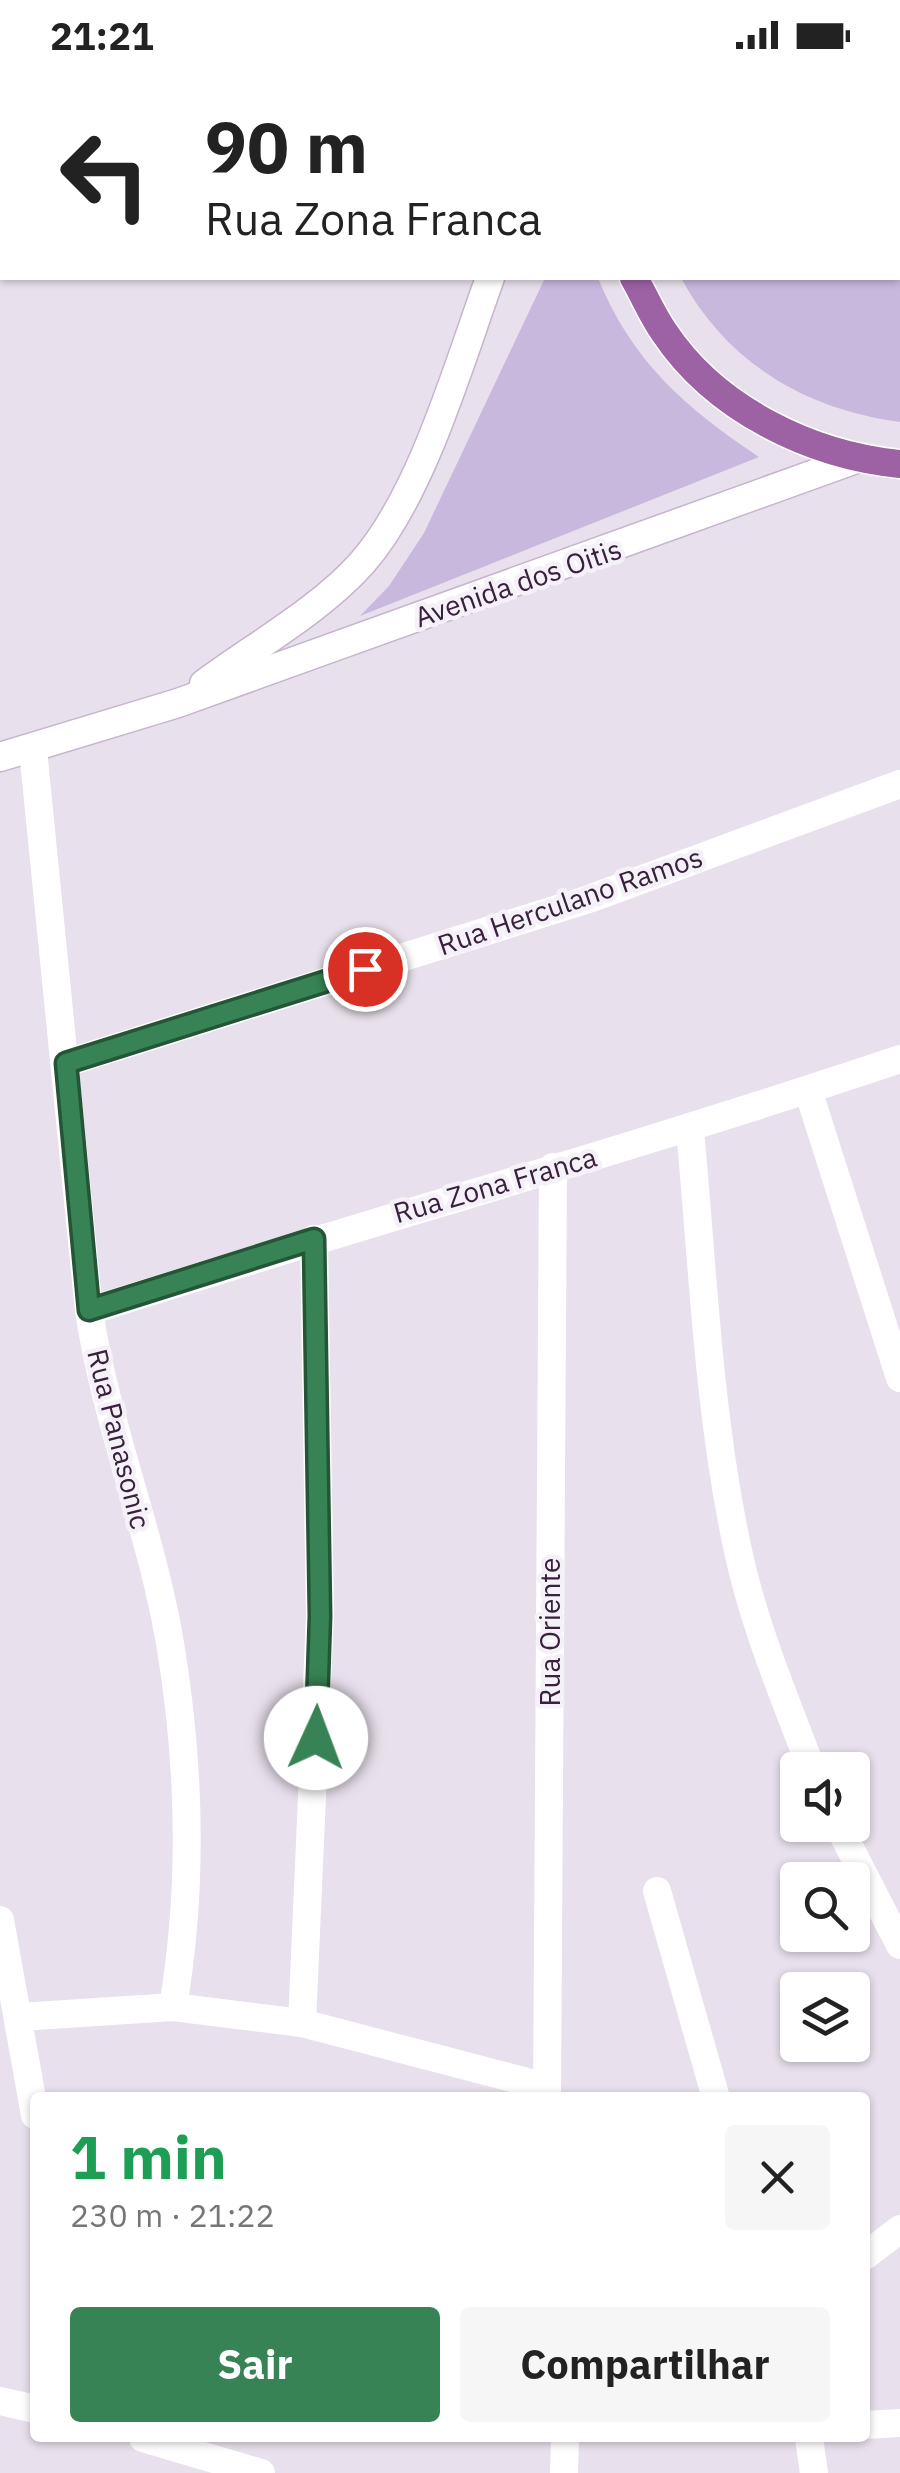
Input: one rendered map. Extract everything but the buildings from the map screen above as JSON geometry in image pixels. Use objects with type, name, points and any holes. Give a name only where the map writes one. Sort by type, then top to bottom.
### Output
[{"type":"main road","points":[[635,280],[664,334],[717,391],[782,433],[856,458],[900,465]]},
{"type":"street","name":"Avenida dos Oitis","points":[[178,703],[338,585],[364,561],[404,495],[435,428],[481,281]]},
{"type":"street","name":"Avenida dos Oitis","points":[[0,756],[33,750],[178,703],[856,458]]},
{"type":"street","name":"Rua Panasonic","points":[[33,750],[89,1310],[98,1366],[170,1643],[188,1897],[172,2007]]},
{"type":"street","name":"Rua Herculano Ramos","points":[[66,1063],[589,899],[900,784]]},
{"type":"street","name":"Rua Zona Franca","points":[[89,1310],[553,1167],[690,1130],[900,1060]]},
{"type":"street","points":[[808,1090],[900,1378]]},
{"type":"street","points":[[690,1130],[717,1426],[737,1547],[761,1638],[805,1752]]},
{"type":"street","name":"Rua Oriente","points":[[547,2092],[553,1167]]},
{"type":"street","points":[[302,2023],[320,1616],[314,1239]]},
{"type":"street","points":[[847,1842],[900,1944]]},
{"type":"street","points":[[657,1891],[714,2092]]},
{"type":"street","points":[[0,1920],[31,2092]]},
{"type":"street","points":[[20,2017],[172,2007],[302,2023],[547,2092]]},
{"type":"street","points":[[870,2252],[900,2229]]},
{"type":"street","points":[[0,2401],[30,2408]]},
{"type":"street","points":[[870,2425],[900,2423]]},
{"type":"street","points":[[156,2442],[254,2472]]},
{"type":"street","points":[[564,2473],[565,2442]]},
{"type":"street","points":[[810,2442],[814,2473]]},
{"type":"shaded area","points":[[544,280],[599,280],[627,335],[664,381],[759,457],[360,616],[389,586],[424,533]]},
{"type":"shaded area","points":[[682,280],[900,280],[900,422],[832,406],[772,377],[721,335]]},
{"type":"route","points":[[316,1738],[320,1616],[314,1239],[89,1310],[66,1063],[365,969]]}]
